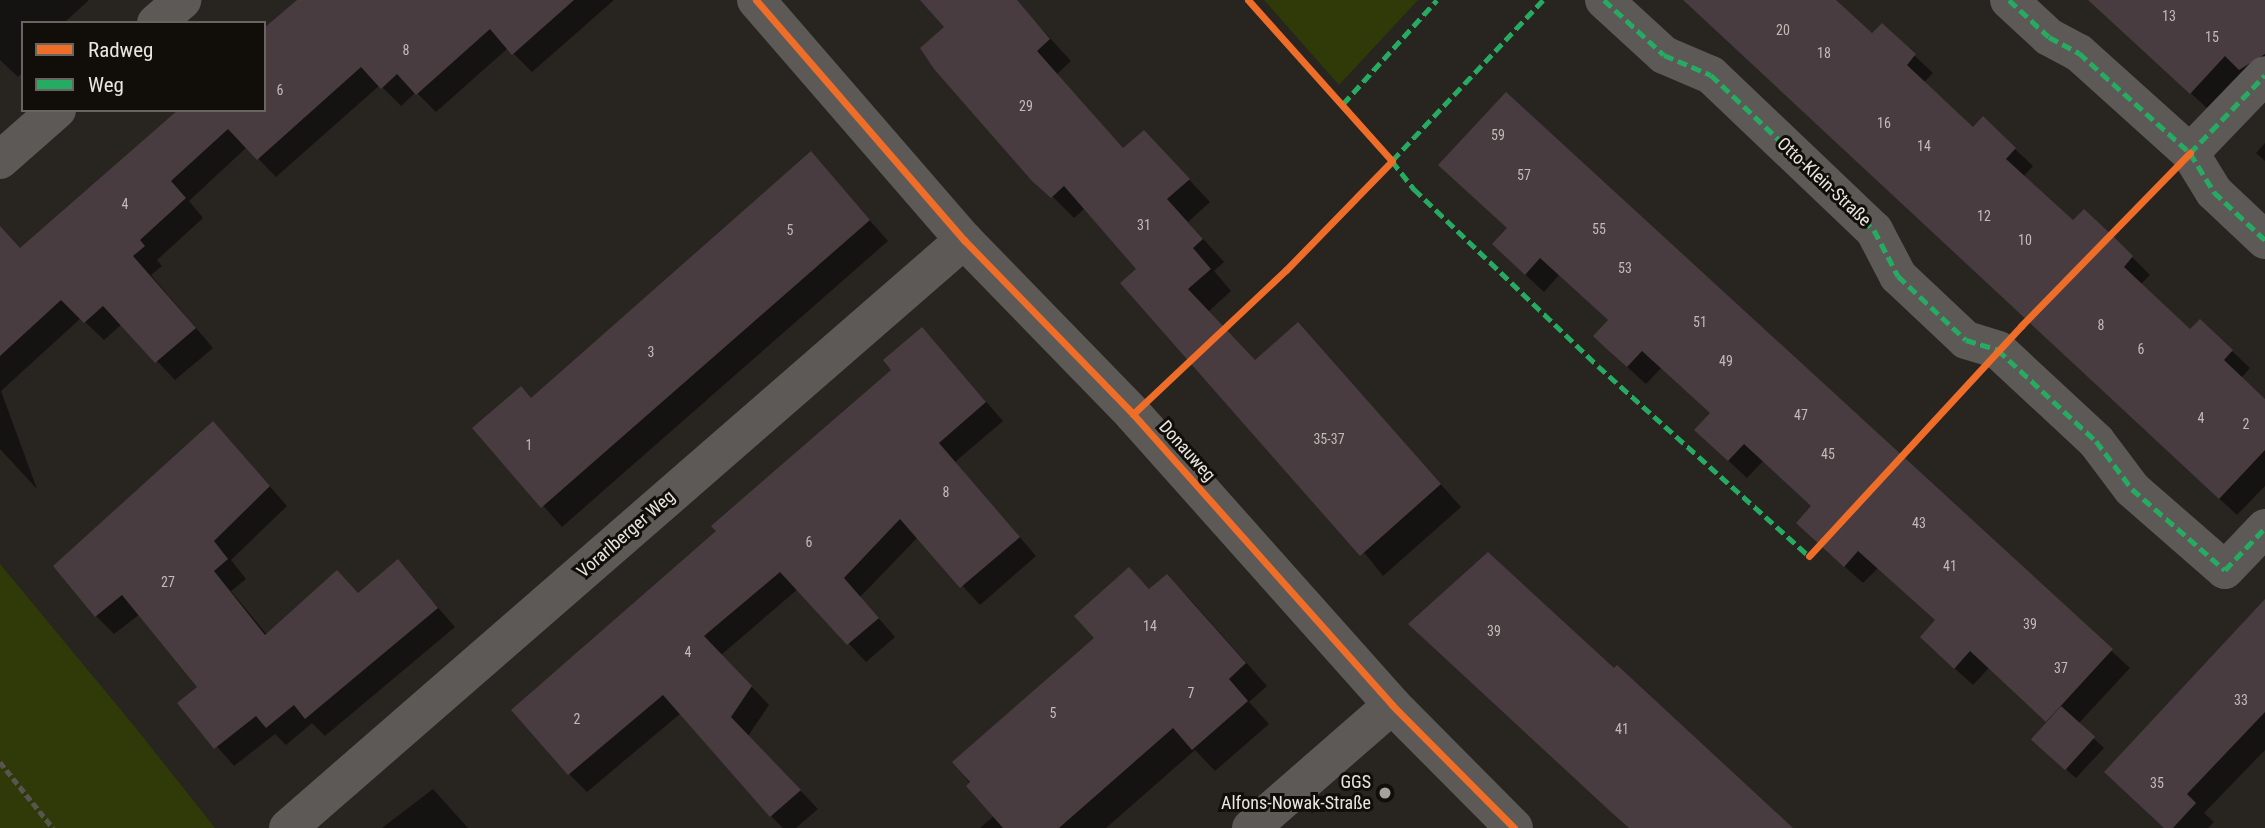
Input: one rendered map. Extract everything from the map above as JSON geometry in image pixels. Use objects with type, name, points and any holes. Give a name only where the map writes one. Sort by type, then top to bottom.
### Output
[{"type":"street","points":[[158,21],[182,0]]},
{"type":"street","name":"Donauweg","points":[[756,0],[964,240],[1133,414],[1392,705],[1514,828]]},
{"type":"street","name":"Otto-Klein-Straße","points":[[1604,0],[1664,55],[1711,75],[1874,230],[1907,285],[1965,340],[1998,351],[2096,441],[2132,489],[2225,570],[2265,528]]},
{"type":"street","points":[[2009,0],[2049,37],[2079,53],[2190,153],[2214,192],[2265,240]]},
{"type":"street","points":[[2190,153],[2265,75]]},
{"type":"street","points":[[0,160],[55,112]]},
{"type":"street","name":"Vorarlberger Weg","points":[[288,828],[964,240]]},
{"type":"street","points":[[1251,828],[1392,705]]},
{"type":"path","points":[[0,762],[53,828]]},
{"type":"green space","points":[[1264,0],[1418,0],[1339,85]]},
{"type":"green space","points":[[0,564],[135,727],[215,828],[0,828]]},
{"type":"building","points":[[297,0],[574,0],[512,55],[490,29],[416,95],[397,74],[381,89],[361,67],[257,160],[228,129],[171,181],[186,198],[140,240],[145,246],[133,256],[196,328],[155,363],[103,306],[84,323],[61,300],[0,356],[0,226],[20,248],[176,112],[266,112],[266,26]]},
{"type":"building","points":[[920,0],[1017,0],[1050,39],[1037,51],[1123,148],[1144,130],[1190,179],[1167,199],[1203,239],[1193,248],[1211,269],[1188,289],[1255,360],[1298,322],[1441,484],[1360,556],[1120,283],[1136,269],[1064,186],[1051,198],[1032,181],[934,69],[920,48],[944,27]]},
{"type":"building","points":[[1683,0],[1836,0],[1872,33],[1882,23],[1916,54],[1907,65],[1973,127],[1983,116],[2016,148],[2006,159],[2073,220],[2084,209],[2133,256],[2124,267],[2190,329],[2200,319],[2233,350],[2224,360],[2265,399],[2265,450],[2219,499]]},
{"type":"building","points":[[2088,0],[2265,0],[2265,54],[2239,70],[2225,56],[2190,94]]},
{"type":"building","points":[[1506,92],[2113,649],[2046,722],[1970,651],[1954,669],[1920,637],[1935,620],[1858,551],[1844,567],[1796,523],[1811,506],[1744,444],[1728,461],[1694,430],[1710,413],[1642,351],[1627,367],[1610,352],[1593,336],[1608,320],[1540,258],[1525,275],[1492,244],[1507,228],[1438,165]]},
{"type":"building","points":[[811,151],[870,220],[541,508],[472,428],[521,386],[531,398]]},
{"type":"building","points":[[922,327],[986,402],[939,443],[1020,537],[960,588],[900,519],[844,578],[879,618],[847,645],[780,572],[704,636],[752,686],[731,717],[801,790],[770,817],[663,695],[568,775],[511,710],[716,531],[711,526],[891,370],[883,360]]},
{"type":"building","points":[[213,421],[270,486],[214,541],[228,559],[214,571],[265,635],[337,570],[358,593],[398,559],[438,608],[305,719],[294,705],[266,728],[256,716],[214,749],[177,703],[197,687],[122,595],[95,617],[53,566]]},
{"type":"building","points":[[1488,552],[1614,668],[1617,665],[1793,828],[1629,828],[1611,812],[1408,624]]},
{"type":"building","points":[[1129,567],[1149,589],[1167,574],[1246,663],[1229,679],[1248,701],[1192,750],[1173,728],[1059,828],[1003,828],[966,786],[970,782],[952,762],[1094,638],[1074,616]]},
{"type":"building","points":[[2265,599],[2265,712],[2187,794],[2196,803],[2173,828],[2164,828],[2104,772]]},
{"type":"building","points":[[2061,706],[2095,737],[2065,770],[2031,739]]},
{"type":"marked path","points":[[1343,104],[1437,0]]},
{"type":"marked path","points":[[1543,0],[1392,161],[1414,189],[1598,366],[1809,556]]},
{"type":"marked path","points":[[1604,0],[1664,55],[1711,75],[1874,230],[1898,276],[1966,340],[1998,350],[2096,441],[2132,489],[2225,570],[2265,528]]},
{"type":"marked path","points":[[2009,0],[2049,37],[2079,53],[2190,153],[2214,192],[2265,240]]},
{"type":"marked path","points":[[2190,153],[2265,75]]},
{"type":"cycle path","points":[[756,0],[964,240],[1133,414],[1392,705],[1514,828]]},
{"type":"cycle path","points":[[1133,414],[1286,270],[1392,161],[1248,0]]},
{"type":"cycle path","points":[[1809,556],[2021,326],[2190,153]]},
{"type":"place","name":"GGS Alfons-Nowak-Straße","points":[[1385,793]]}]
